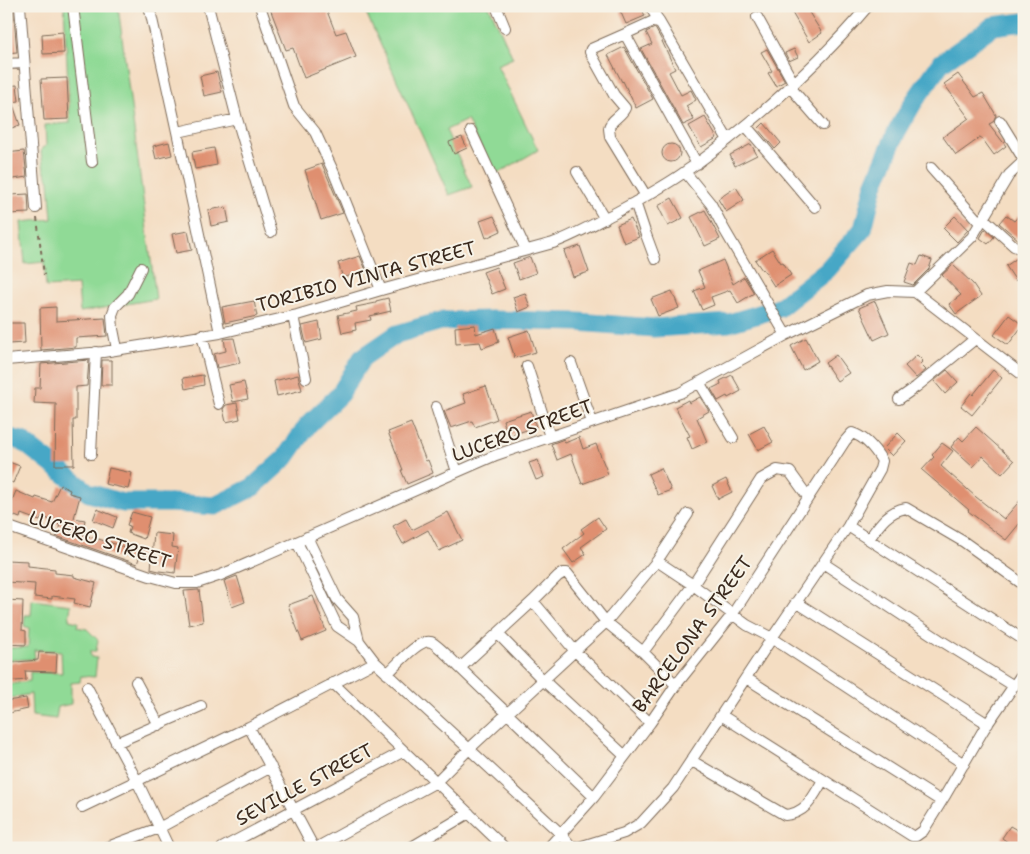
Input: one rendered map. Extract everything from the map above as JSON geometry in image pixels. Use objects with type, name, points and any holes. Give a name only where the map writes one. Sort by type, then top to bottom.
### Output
[{"type":"street","points":[[20,6],[36,208]]},
{"type":"street","points":[[72,6],[92,162]]},
{"type":"street","points":[[149,6],[208,270],[220,333]]},
{"type":"street","points":[[208,6],[237,119],[271,232]]},
{"type":"street","points":[[260,6],[294,106],[315,132],[334,173],[381,290]]},
{"type":"street","points":[[496,6],[505,28]]},
{"type":"street","points":[[650,6],[728,140]]},
{"type":"street","name":"TORIBIO VINTA STREET","points":[[6,360],[96,352],[220,333],[293,316],[553,243],[571,236],[646,196],[711,154],[792,86],[829,50],[868,6]]},
{"type":"street","points":[[757,17],[792,86],[823,124]]},
{"type":"street","points":[[646,196],[610,137],[609,128],[611,123],[622,114],[625,108],[614,95],[590,52],[591,48],[658,19]]},
{"type":"street","points":[[625,34],[697,164]]},
{"type":"street","points":[[6,64],[24,63]]},
{"type":"street","points":[[178,132],[237,119]]},
{"type":"street","points":[[1000,121],[1024,160],[1009,175],[972,237],[915,292],[1024,376]]},
{"type":"street","points":[[746,126],[814,207]]},
{"type":"street","points":[[471,131],[526,250]]},
{"type":"street","points":[[931,168],[982,220],[1014,246],[1024,250]]},
{"type":"street","points":[[577,172],[605,219]]},
{"type":"street","points":[[685,172],[711,204],[786,335]]},
{"type":"street","points":[[635,202],[655,259]]},
{"type":"street","points":[[117,349],[112,315],[115,307],[128,294],[141,268]]},
{"type":"street","name":"LUCERO STREET","points":[[6,526],[150,576],[176,583],[197,583],[221,575],[496,455],[680,393],[786,335],[867,295],[888,291],[915,292]]},
{"type":"street","points":[[293,316],[306,378]]},
{"type":"street","points":[[202,335],[219,404]]},
{"type":"street","points":[[899,399],[975,339]]},
{"type":"street","points":[[91,454],[96,352]]},
{"type":"street","points":[[571,363],[592,422]]},
{"type":"street","points":[[527,366],[550,436]]},
{"type":"street","points":[[699,382],[733,438]]},
{"type":"street","points":[[436,407],[457,472]]},
{"type":"street","name":"BARCELONA STREET","points":[[548,848],[594,797],[676,685],[732,614],[852,433],[860,435],[882,460],[880,470],[848,526]]},
{"type":"street","points":[[644,652],[693,585],[761,479],[777,470],[790,472],[808,497]]},
{"type":"street","points":[[869,539],[882,521],[893,512],[906,508],[964,542],[1024,585]]},
{"type":"street","points":[[249,727],[315,848],[436,782],[507,713],[606,622],[657,561],[688,514]]},
{"type":"street","points":[[302,540],[337,626],[359,641],[374,662],[572,846],[579,847],[624,833],[641,823],[674,788],[848,526],[1024,640]]},
{"type":"street","points":[[302,540],[337,598],[353,616],[359,641]]},
{"type":"street","points":[[657,561],[747,625],[772,638],[964,764]]},
{"type":"street","points":[[823,563],[1014,686]]},
{"type":"street","points":[[460,668],[558,576],[567,573],[606,622],[644,652],[676,685]]},
{"type":"street","points":[[533,601],[575,651],[650,723]]},
{"type":"street","points":[[796,602],[988,724]]},
{"type":"street","points":[[332,616],[344,608]]},
{"type":"street","points":[[498,634],[543,680],[625,756]]},
{"type":"street","points":[[388,674],[416,646],[425,642],[432,642],[594,797]]},
{"type":"street","points":[[82,807],[249,727],[374,662]]},
{"type":"street","points":[[721,715],[912,836],[916,836],[923,831],[988,724],[1024,671]]},
{"type":"street","points":[[746,678],[941,802]]},
{"type":"street","points":[[136,682],[159,724]]},
{"type":"street","points":[[333,684],[505,848]]},
{"type":"street","points":[[87,687],[169,848]]},
{"type":"street","points":[[116,744],[202,706]]},
{"type":"street","name":"SEVILLE STREET","points":[[222,848],[404,751]]},
{"type":"street","points":[[692,760],[785,815],[801,811],[808,804],[823,780]]},
{"type":"street","points":[[105,848],[159,828],[270,767]]},
{"type":"street","points":[[410,848],[468,813]]},
{"type":"path","points":[[36,208],[44,275]]},
{"type":"green space","points":[[64,6],[118,6],[156,299],[80,312],[78,285],[46,287],[44,262],[25,264],[21,222],[52,219],[49,181],[44,170],[41,153],[42,148],[46,146],[45,125],[70,123]]},
{"type":"green space","points":[[363,6],[489,6],[513,58],[497,65],[538,150],[495,175],[467,120],[446,130],[472,187],[449,195]]},
{"type":"green space","points":[[32,600],[71,605],[69,620],[78,622],[77,627],[87,629],[98,640],[96,651],[90,651],[91,657],[97,658],[95,677],[81,676],[80,682],[71,683],[71,704],[58,707],[56,719],[32,716],[31,694],[6,699],[6,685],[30,681],[30,672],[62,673],[61,651],[34,650],[35,659],[6,660],[6,648],[28,647],[29,628],[24,626],[25,615],[31,615]]},
{"type":"building","points":[[6,6],[13,6],[17,52],[6,53]]},
{"type":"building","points":[[269,6],[325,6],[336,34],[346,31],[356,57],[304,78],[293,48],[286,50]]},
{"type":"building","points":[[618,6],[634,6],[635,10],[641,7],[645,16],[626,24]]},
{"type":"building","points":[[788,6],[805,6],[822,33],[809,42]]},
{"type":"building","points":[[655,28],[675,69],[669,72],[681,95],[691,90],[696,100],[686,106],[694,120],[683,125],[641,49],[652,44],[646,32]]},
{"type":"building","points":[[63,32],[64,53],[43,54],[42,34]]},
{"type":"building","points":[[624,47],[653,99],[636,108],[608,55]]},
{"type":"building","points":[[767,49],[785,81],[776,86],[768,73],[772,71],[761,52]]},
{"type":"building","points":[[794,49],[798,57],[789,61],[785,53]]},
{"type":"building","points":[[217,72],[222,92],[204,96],[200,76]]},
{"type":"building","points":[[958,74],[975,97],[983,93],[996,115],[993,122],[989,124],[1006,146],[994,155],[981,137],[956,155],[943,137],[969,118],[944,84]]},
{"type":"building","points":[[67,78],[69,119],[44,120],[41,79]]},
{"type":"building","points":[[17,85],[19,101],[12,102],[20,125],[6,130],[6,86]]},
{"type":"building","points":[[705,117],[717,138],[701,147],[689,126]]},
{"type":"building","points":[[764,123],[781,143],[775,149],[758,129]]},
{"type":"building","points":[[462,137],[467,148],[454,154],[449,142]]},
{"type":"building","points":[[169,142],[172,155],[156,159],[153,146]]},
{"type":"building","points":[[671,144],[677,147],[680,153],[677,159],[671,162],[665,159],[662,153],[665,147]]},
{"type":"building","points":[[751,144],[757,155],[735,166],[730,155]]},
{"type":"building","points":[[214,148],[217,165],[195,169],[192,152]]},
{"type":"building","points":[[24,151],[27,177],[7,180],[6,153]]},
{"type":"building","points":[[322,164],[343,213],[321,220],[305,170]]},
{"type":"building","points":[[736,187],[744,200],[726,212],[718,199]]},
{"type":"building","points":[[28,194],[29,213],[6,214],[6,198],[11,197],[11,195]]},
{"type":"building","points":[[672,198],[683,218],[668,226],[658,206]]},
{"type":"building","points":[[226,207],[229,222],[211,226],[208,210]]},
{"type":"building","points":[[705,210],[720,239],[705,246],[691,217]]},
{"type":"building","points":[[1024,210],[1024,242],[1020,241],[999,223],[1006,215],[1014,221]]},
{"type":"building","points":[[494,216],[501,231],[486,238],[480,221]]},
{"type":"building","points":[[955,216],[968,230],[957,242],[943,228]]},
{"type":"building","points":[[631,219],[639,237],[624,243],[617,225]]},
{"type":"building","points":[[985,229],[994,237],[988,244],[980,238]]},
{"type":"building","points":[[188,231],[192,250],[176,253],[172,234]]},
{"type":"building","points":[[580,246],[589,272],[573,277],[564,251]]},
{"type":"building","points":[[772,249],[791,275],[774,286],[755,260]]},
{"type":"building","points":[[360,256],[366,270],[343,278],[338,263]]},
{"type":"building","points":[[921,256],[932,260],[929,269],[913,285],[904,282],[911,263],[917,265]]},
{"type":"building","points":[[1020,256],[1024,257],[1024,276],[1016,281],[1006,266]]},
{"type":"building","points":[[530,257],[536,273],[519,279],[513,263]]},
{"type":"building","points":[[723,260],[733,284],[744,277],[754,293],[738,303],[730,290],[711,297],[714,305],[702,310],[694,291],[705,287],[698,271]]},
{"type":"building","points":[[953,265],[973,284],[981,296],[956,314],[949,304],[961,295],[942,275]]},
{"type":"building","points":[[496,267],[505,289],[492,294],[483,272]]},
{"type":"building","points":[[672,291],[679,308],[658,316],[651,299]]},
{"type":"building","points":[[525,293],[530,307],[518,312],[513,297]]},
{"type":"building","points":[[388,298],[391,311],[370,316],[371,320],[355,323],[356,330],[342,333],[338,315],[357,311],[356,307],[376,303],[376,301]]},
{"type":"building","points":[[254,301],[257,316],[225,323],[222,307]]},
{"type":"building","points":[[875,301],[889,333],[874,340],[859,308]]},
{"type":"building","points":[[56,307],[56,321],[105,318],[107,336],[76,338],[76,347],[41,350],[40,308]]},
{"type":"building","points":[[1009,315],[1023,325],[1008,345],[994,335]]},
{"type":"building","points":[[319,322],[322,339],[306,343],[302,326]]},
{"type":"building","points":[[8,323],[24,323],[25,343],[8,344]]},
{"type":"building","points":[[475,325],[476,334],[495,328],[499,342],[482,348],[480,342],[456,344],[455,327]]},
{"type":"building","points":[[529,330],[536,352],[515,358],[508,337]]},
{"type":"building","points":[[234,338],[240,363],[217,368],[214,354],[226,351],[224,339]]},
{"type":"building","points":[[806,338],[818,361],[803,370],[791,346]]},
{"type":"building","points":[[836,355],[849,373],[837,381],[825,363]]},
{"type":"building","points":[[917,355],[923,361],[920,364],[926,370],[916,378],[905,366]]},
{"type":"building","points":[[89,360],[87,386],[76,387],[76,420],[73,420],[74,465],[55,465],[56,404],[34,403],[35,388],[40,388],[41,364]]},
{"type":"building","points":[[102,360],[112,360],[112,385],[101,385]]},
{"type":"building","points":[[947,370],[958,382],[945,394],[934,381]]},
{"type":"building","points":[[993,370],[1002,378],[972,415],[961,406],[971,393],[973,395]]},
{"type":"building","points":[[203,375],[204,385],[185,389],[183,378]]},
{"type":"building","points":[[298,375],[302,390],[277,396],[274,381]]},
{"type":"building","points":[[732,375],[741,391],[718,401],[711,389],[721,384],[720,381]]},
{"type":"building","points":[[244,382],[248,399],[233,402],[229,385]]},
{"type":"building","points":[[486,386],[497,419],[475,427],[472,421],[451,428],[444,411],[466,403],[463,394]]},
{"type":"building","points":[[700,397],[709,411],[697,418],[707,442],[692,449],[687,437],[690,436],[675,407],[688,400],[689,403]]},
{"type":"building","points":[[237,403],[240,419],[226,422],[223,409],[226,405]]},
{"type":"building","points":[[531,411],[536,427],[508,436],[503,420]]},
{"type":"building","points":[[411,423],[426,461],[428,460],[433,473],[407,484],[388,432]]},
{"type":"building","points":[[764,426],[773,442],[758,450],[749,434]]},
{"type":"building","points":[[976,427],[1014,461],[1002,474],[983,456],[973,467],[951,447],[959,437],[963,441]]},
{"type":"building","points":[[898,433],[906,441],[892,456],[884,448]]},
{"type":"building","points":[[579,437],[583,449],[596,444],[608,474],[582,484],[571,454],[557,460],[551,444],[564,439],[565,443]]},
{"type":"building","points":[[942,443],[953,451],[941,466],[1004,519],[1024,496],[1024,518],[1006,540],[968,511],[922,470],[934,457],[932,455]]},
{"type":"building","points":[[538,460],[544,477],[536,480],[529,463]]},
{"type":"building","points":[[6,461],[20,466],[13,483],[6,480]]},
{"type":"building","points":[[109,468],[132,473],[128,489],[105,484]]},
{"type":"building","points":[[661,468],[671,490],[658,495],[648,474]]},
{"type":"building","points":[[726,479],[732,492],[718,499],[712,486]]},
{"type":"building","points":[[60,485],[70,490],[69,493],[80,496],[74,518],[85,520],[82,534],[141,552],[137,564],[56,536],[60,525],[42,516],[40,521],[21,514],[20,518],[7,513],[16,491],[35,499],[36,497],[52,502]]},
{"type":"building","points":[[97,509],[117,517],[113,528],[93,520]]},
{"type":"building","points":[[132,512],[150,517],[144,539],[128,533],[130,526],[127,525]]},
{"type":"building","points":[[448,512],[462,540],[439,551],[428,530],[403,544],[393,526],[406,519],[412,530]]},
{"type":"building","points":[[598,517],[606,529],[581,547],[586,554],[573,563],[563,549],[584,533],[581,529]]},
{"type":"building","points":[[154,533],[173,535],[172,547],[178,548],[175,573],[151,569]]},
{"type":"building","points":[[6,560],[28,561],[28,566],[55,569],[55,573],[74,575],[74,577],[96,583],[90,607],[74,603],[75,599],[52,596],[52,599],[34,597],[35,584],[6,582]]},
{"type":"building","points":[[237,576],[245,602],[232,607],[224,581]]},
{"type":"building","points":[[199,590],[203,622],[189,625],[184,591]]},
{"type":"building","points":[[313,596],[326,631],[302,641],[288,605]]},
{"type":"building","points":[[6,600],[23,601],[22,630],[26,631],[26,645],[6,644]]},
{"type":"building","points":[[39,652],[57,653],[56,672],[25,671],[26,680],[6,682],[6,663],[38,660]]},
{"type":"building","points":[[26,698],[28,709],[9,713],[7,701]]},
{"type":"building","points":[[1010,826],[1024,834],[1024,848],[1006,848],[1009,843],[1002,838]]},
{"type":"waterway","points":[[6,437],[22,441],[89,493],[123,503],[172,503],[215,506],[253,487],[285,458],[308,425],[340,394],[362,358],[397,334],[441,321],[578,322],[654,328],[729,323],[779,308],[827,270],[863,229],[874,185],[896,133],[913,103],[941,63],[993,26],[1024,22]]}]
